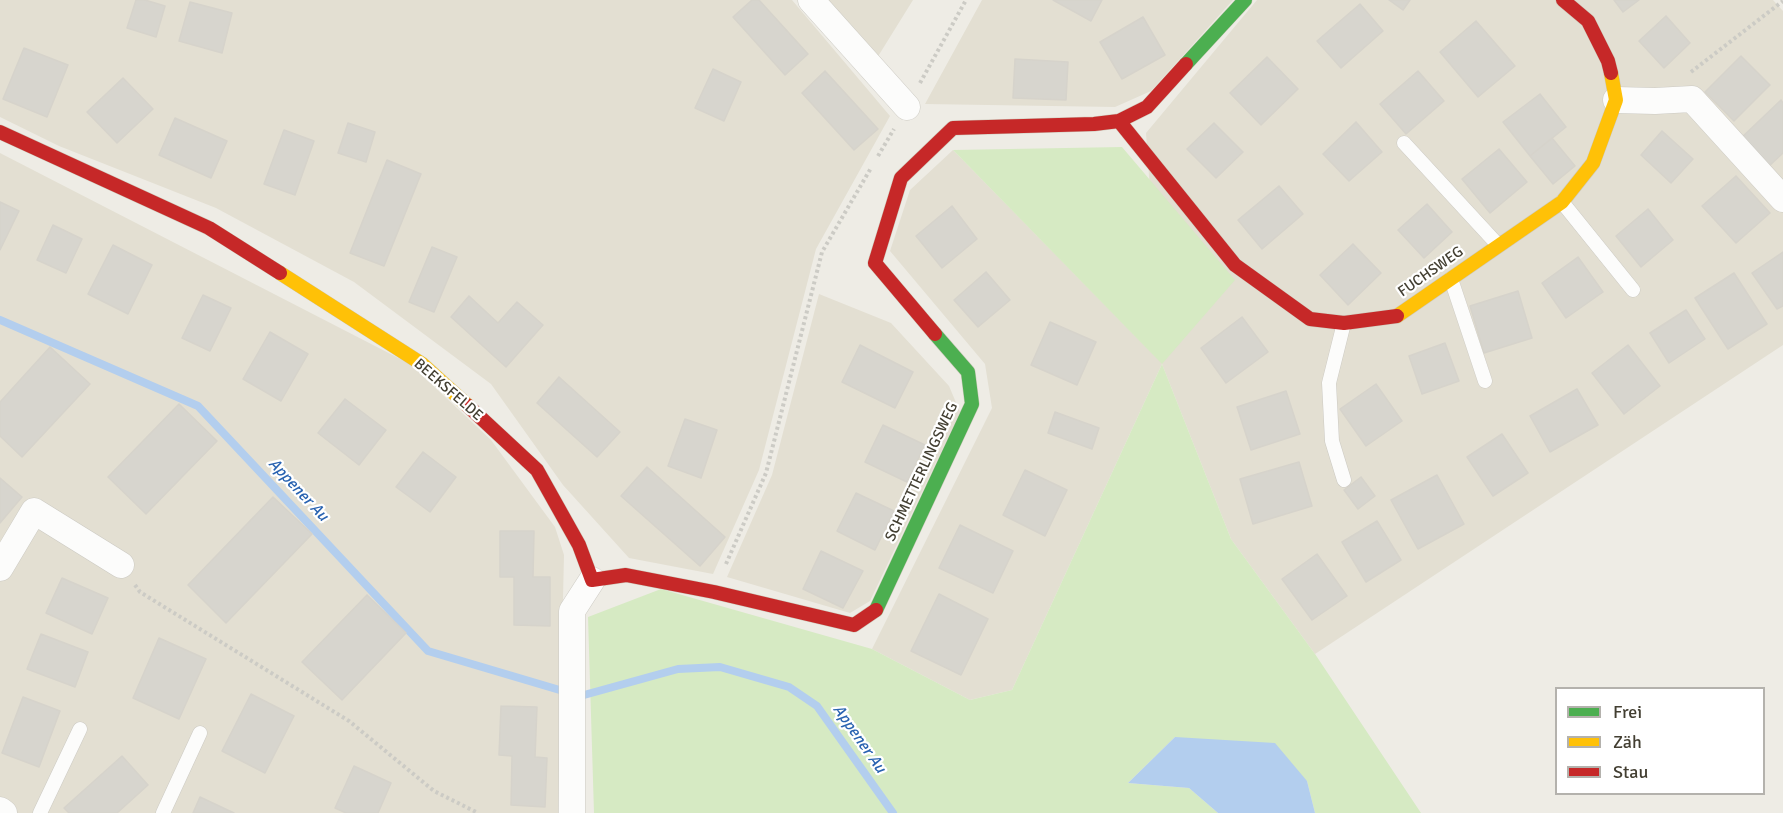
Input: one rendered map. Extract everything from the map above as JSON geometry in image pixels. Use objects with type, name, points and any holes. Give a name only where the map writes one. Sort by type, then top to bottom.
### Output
[{"type":"street","points":[[812,0],[907,107]]},
{"type":"street","name":"SCHMETTERLINGSWEG","points":[[592,580],[627,575],[714,592],[854,625],[876,610],[972,404],[968,372],[875,263],[901,178],[953,128],[1094,124],[1119,121],[1147,107],[1245,0]]},
{"type":"street","points":[[1563,0],[1588,21],[1608,61],[1616,100],[1692,99],[1783,199]]},
{"type":"street","name":"FUCHSWEG","points":[[1119,121],[1235,265],[1310,319],[1344,323],[1395,317],[1562,202],[1593,164],[1616,100]]},
{"type":"street","name":"BEEKSFELDE","points":[[0,132],[208,228],[422,364],[537,470],[579,545],[592,580]]},
{"type":"street","points":[[0,568],[34,511],[122,565]]},
{"type":"street","points":[[572,813],[572,611],[592,580]]},
{"type":"street","points":[[0,810],[4,813]]},
{"type":"lane","points":[[1404,143],[1499,245]]},
{"type":"lane","points":[[1562,202],[1633,290]]},
{"type":"lane","points":[[1451,279],[1485,381]]},
{"type":"lane","points":[[1344,323],[1329,383],[1332,441],[1344,480]]},
{"type":"lane","points":[[40,813],[80,729]]},
{"type":"lane","points":[[163,813],[200,733]]},
{"type":"path","points":[[714,592],[766,473],[822,252],[907,107],[966,0]]},
{"type":"path","points":[[1655,101],[1783,1]]},
{"type":"path","points":[[122,565],[140,592],[349,721],[434,791],[478,813]]},
{"type":"shaded area","points":[[0,0],[792,0],[890,116],[816,249],[759,470],[713,574],[629,558],[563,485],[491,384],[354,282],[216,208],[59,146],[0,117]]},
{"type":"shaded area","points":[[825,0],[913,0],[877,58]]},
{"type":"shaded area","points":[[982,0],[1233,0],[1151,91],[1115,107],[925,104]]},
{"type":"shaded area","points":[[1257,0],[1773,0],[1783,11],[1783,345],[1315,654],[1231,539],[1162,364],[1012,690],[970,700],[872,649],[992,408],[985,364],[890,251],[910,190],[953,150],[1162,363],[1146,133]]},
{"type":"shaded area","points":[[0,153],[410,364],[491,440],[555,527],[564,555],[558,813],[0,813]]},
{"type":"shaded area","points":[[819,294],[891,323],[949,386],[960,412],[870,601],[850,613],[727,577],[772,475]]},
{"type":"green space","points":[[1122,147],[1235,280],[1162,364],[953,150]]},
{"type":"green space","points":[[1162,364],[1231,539],[1315,654],[1421,813],[1315,813],[1307,781],[1175,737],[1128,783],[1189,788],[1218,813],[594,813],[588,617],[661,589],[872,649],[970,700],[1012,690]]},
{"type":"water","points":[[1175,737],[1275,743],[1307,781],[1315,813],[1218,813],[1189,788],[1128,783]]},
{"type":"building","points":[[136,0],[145,0],[165,6],[156,37],[127,28]]},
{"type":"building","points":[[752,0],[759,0],[808,54],[785,75],[733,17]]},
{"type":"building","points":[[1053,0],[1102,0],[1091,21]]},
{"type":"building","points":[[1389,0],[1410,0],[1403,10]]},
{"type":"building","points":[[1614,0],[1639,0],[1623,12]]},
{"type":"building","points":[[190,2],[232,13],[222,53],[179,41]]},
{"type":"building","points":[[1360,4],[1383,31],[1341,68],[1317,41]]},
{"type":"building","points":[[1666,16],[1690,43],[1664,68],[1639,41]]},
{"type":"building","points":[[1143,17],[1165,55],[1122,79],[1100,42]]},
{"type":"building","points":[[1476,21],[1515,66],[1478,97],[1440,52]]},
{"type":"building","points":[[24,48],[68,65],[47,117],[3,99]]},
{"type":"building","points":[[1741,56],[1770,85],[1734,121],[1705,92]]},
{"type":"building","points":[[1267,57],[1298,89],[1261,125],[1230,93]]},
{"type":"building","points":[[1015,59],[1068,62],[1066,100],[1013,98]]},
{"type":"building","points":[[713,69],[741,82],[724,121],[695,108]]},
{"type":"building","points":[[825,71],[878,129],[854,150],[802,93]]},
{"type":"building","points":[[1418,71],[1444,101],[1406,134],[1380,104]]},
{"type":"building","points":[[123,78],[153,109],[117,143],[87,112]]},
{"type":"building","points":[[1540,94],[1566,127],[1530,156],[1503,122]]},
{"type":"building","points":[[1781,100],[1783,103],[1783,153],[1768,167],[1740,139]]},
{"type":"building","points":[[175,118],[227,141],[211,178],[159,155]]},
{"type":"building","points":[[1356,122],[1382,152],[1349,181],[1323,154]]},
{"type":"building","points":[[348,123],[375,132],[366,162],[338,153]]},
{"type":"building","points":[[1214,123],[1243,152],[1216,178],[1187,149]]},
{"type":"building","points":[[284,130],[314,141],[295,195],[264,184]]},
{"type":"building","points":[[1662,131],[1693,159],[1671,183],[1641,155]]},
{"type":"building","points":[[1552,138],[1575,166],[1553,184],[1530,156]]},
{"type":"building","points":[[1499,149],[1527,182],[1490,213],[1462,179]]},
{"type":"building","points":[[387,160],[421,174],[384,266],[350,253]]},
{"type":"building","points":[[1736,176],[1770,213],[1736,243],[1702,206]]},
{"type":"building","points":[[1279,186],[1303,214],[1262,249],[1238,220]]},
{"type":"building","points":[[0,202],[19,211],[0,250]]},
{"type":"building","points":[[1427,204],[1452,232],[1424,258],[1398,230]]},
{"type":"building","points":[[952,206],[977,239],[942,268],[916,236]]},
{"type":"building","points":[[1648,209],[1673,240],[1641,267],[1616,236]]},
{"type":"building","points":[[53,225],[82,239],[66,273],[37,260]]},
{"type":"building","points":[[1353,244],[1381,273],[1348,305],[1320,275]]},
{"type":"building","points":[[113,245],[152,265],[128,314],[88,294]]},
{"type":"building","points":[[432,247],[457,257],[434,312],[409,302]]},
{"type":"building","points":[[1783,252],[1783,306],[1777,309],[1752,273]]},
{"type":"building","points":[[1578,257],[1603,292],[1566,318],[1542,283]]},
{"type":"building","points":[[986,272],[1010,300],[978,327],[954,300]]},
{"type":"building","points":[[1734,273],[1767,324],[1728,349],[1695,298]]},
{"type":"building","points":[[1518,291],[1532,338],[1484,353],[1470,306]]},
{"type":"building","points":[[203,295],[231,308],[210,351],[182,338]]},
{"type":"building","points":[[469,296],[498,323],[517,302],[543,325],[506,367],[451,317]]},
{"type":"building","points":[[1686,310],[1705,339],[1669,363],[1650,333]]},
{"type":"building","points":[[1242,317],[1268,352],[1226,383],[1201,348]]},
{"type":"building","points":[[1050,322],[1096,342],[1077,385],[1031,365]]},
{"type":"building","points":[[270,332],[308,354],[281,401],[243,379]]},
{"type":"building","points":[[1445,343],[1459,381],[1422,394],[1409,356]]},
{"type":"building","points":[[860,345],[913,372],[895,408],[842,382]]},
{"type":"building","points":[[1628,345],[1660,386],[1624,414],[1592,373]]},
{"type":"building","points":[[50,347],[90,384],[22,457],[0,436],[0,402]]},
{"type":"building","points":[[559,377],[620,432],[597,457],[537,403]]},
{"type":"building","points":[[1376,384],[1402,421],[1366,446],[1340,409]]},
{"type":"building","points":[[1577,389],[1598,425],[1550,452],[1530,416]]},
{"type":"building","points":[[1286,391],[1300,434],[1251,450],[1237,407]]},
{"type":"building","points":[[345,399],[386,430],[359,465],[318,433]]},
{"type":"building","points":[[179,404],[217,441],[146,514],[108,477]]},
{"type":"building","points":[[1055,412],[1099,428],[1092,449],[1048,433]]},
{"type":"building","points":[[685,419],[717,430],[701,478],[668,466]]},
{"type":"building","points":[[883,425],[925,445],[907,482],[865,462]]},
{"type":"building","points":[[1502,434],[1528,473],[1493,496],[1467,457]]},
{"type":"building","points":[[423,452],[456,477],[430,512],[396,487]]},
{"type":"building","points":[[1299,462],[1312,506],[1253,524],[1240,479]]},
{"type":"building","points":[[647,467],[725,537],[700,566],[621,496]]},
{"type":"building","points":[[1025,470],[1067,490],[1045,536],[1003,515]]},
{"type":"building","points":[[1437,475],[1464,524],[1418,549],[1391,500]]},
{"type":"building","points":[[1361,477],[1375,496],[1358,509],[1344,490]]},
{"type":"building","points":[[0,478],[22,497],[0,523]]},
{"type":"building","points":[[856,493],[894,511],[875,550],[837,531]]},
{"type":"building","points":[[273,497],[312,534],[226,623],[188,585]]},
{"type":"building","points":[[1377,521],[1401,560],[1366,582],[1342,542]]},
{"type":"building","points":[[960,525],[1013,551],[993,593],[939,568]]},
{"type":"building","points":[[500,531],[534,531],[533,577],[550,577],[550,626],[514,625],[514,577],[500,577]]},
{"type":"building","points":[[821,551],[863,571],[843,608],[803,589]]},
{"type":"building","points":[[1317,554],[1347,596],[1312,620],[1282,579]]},
{"type":"building","points":[[62,578],[108,598],[92,634],[46,613]]},
{"type":"building","points":[[939,594],[988,619],[961,675],[911,651]]},
{"type":"building","points":[[367,595],[406,633],[342,700],[302,662]]},
{"type":"building","points":[[41,634],[88,652],[75,687],[27,669]]},
{"type":"building","points":[[159,638],[206,659],[179,719],[133,698]]},
{"type":"building","points":[[251,694],[294,716],[265,773],[222,751]]},
{"type":"building","points":[[23,697],[60,711],[39,767],[2,753]]},
{"type":"building","points":[[501,706],[537,707],[535,757],[547,758],[545,807],[511,805],[512,756],[499,755]]},
{"type":"building","points":[[122,756],[148,785],[117,813],[69,813],[64,808]]},
{"type":"building","points":[[354,766],[391,783],[378,813],[346,813],[335,808]]},
{"type":"building","points":[[200,797],[234,813],[193,813]]},
{"type":"waterway","name":"Appener Au","points":[[0,320],[198,406],[428,651],[563,691]]},
{"type":"waterway","name":"Appener Au","points":[[584,695],[678,669],[720,667],[789,687],[817,706],[893,813]]},
{"type":"traffic: fast","points":[[1186,64],[1245,0]]},
{"type":"traffic: fast","points":[[876,610],[972,404],[968,372],[935,334]]},
{"type":"traffic: slow","points":[[1397,316],[1562,202],[1593,163],[1616,100],[1611,73]]},
{"type":"traffic: slow","points":[[280,273],[422,364],[467,405]]},
{"type":"traffic: jam","points":[[1563,0],[1588,21],[1608,61],[1611,73]]},
{"type":"traffic: jam","points":[[935,334],[875,263],[901,178],[953,128],[1094,124],[1119,121],[1147,107],[1186,64]]},
{"type":"traffic: jam","points":[[1119,121],[1235,265],[1310,319],[1344,323],[1397,316]]},
{"type":"traffic: jam","points":[[0,132],[209,228],[280,273]]},
{"type":"traffic: jam","points":[[467,405],[537,470],[579,545],[592,580],[626,575],[714,592],[854,625],[876,610]]}]
